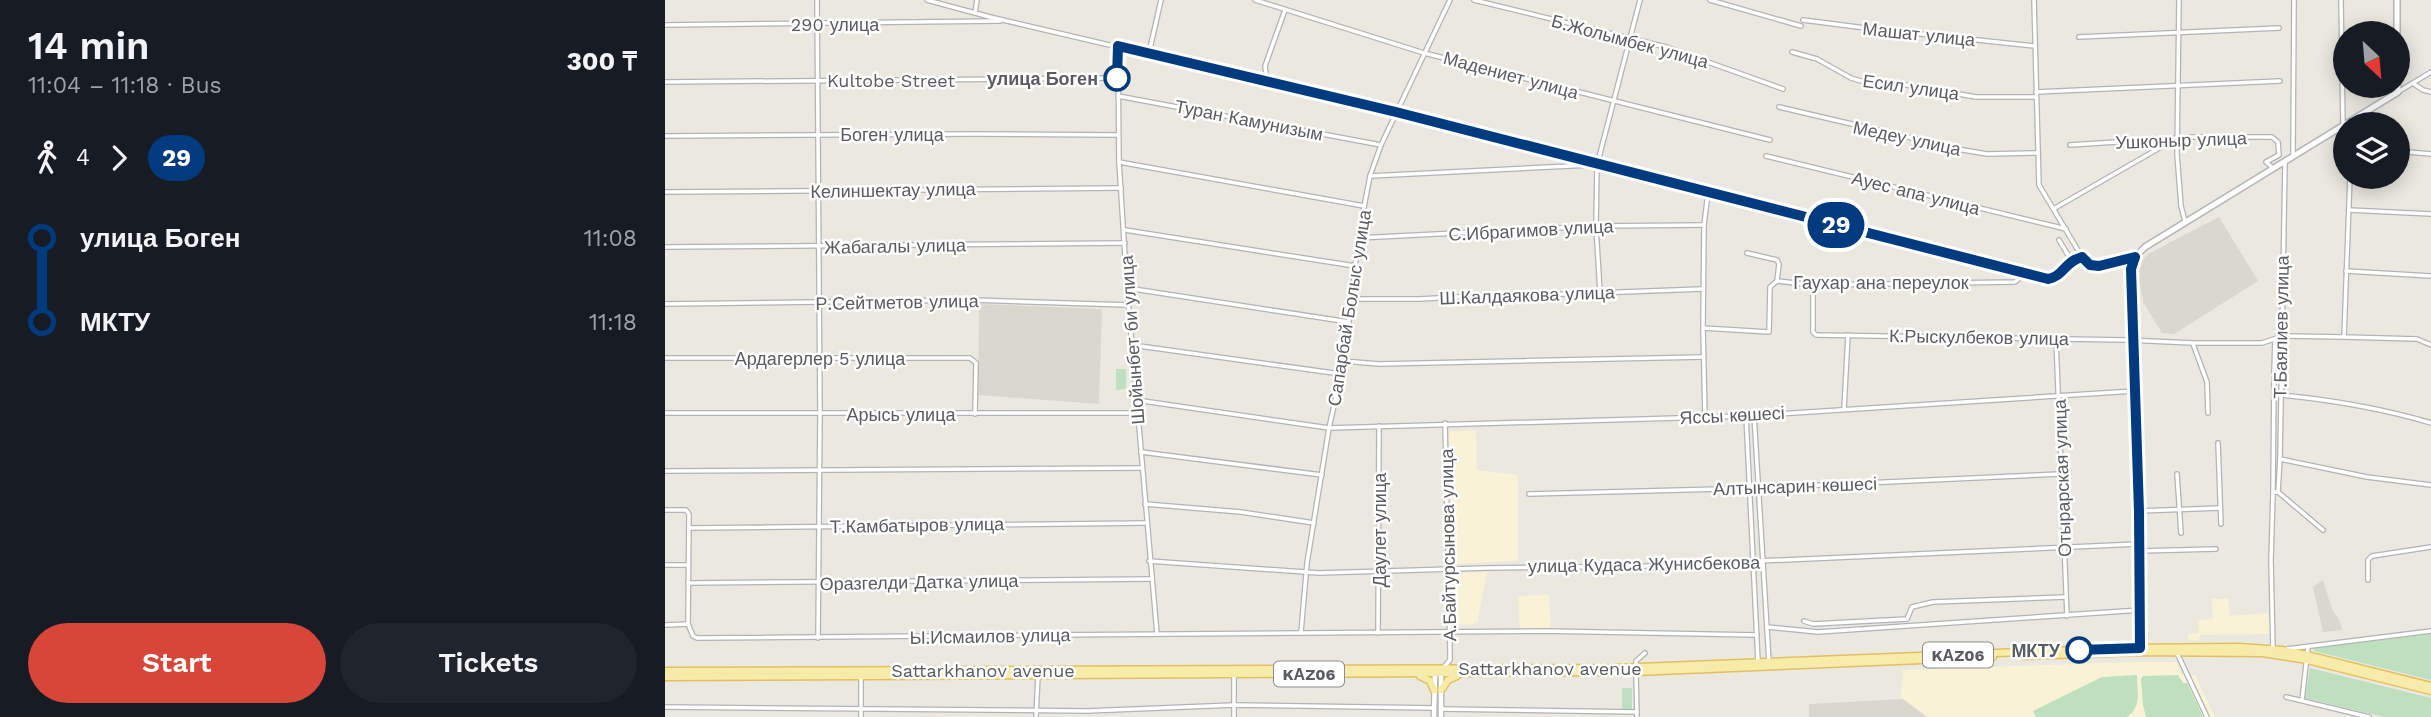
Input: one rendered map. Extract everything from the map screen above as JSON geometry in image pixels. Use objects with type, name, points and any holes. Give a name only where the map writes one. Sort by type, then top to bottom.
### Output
[{"type":"main road","points":[[2397,0],[2397,21]]},
{"type":"main road","points":[[2367,112],[2389,98]]},
{"type":"main road","points":[[2140,650],[2139,511],[2131,269],[2135,257],[2145,247],[2185,221],[2333,131]]},
{"type":"main road","name":"Sattarkhanov avenue","points":[[2140,650],[2307,657]]},
{"type":"main road","name":"Sattarkhanov avenue","points":[[1440,670],[1464,673],[1636,670],[2140,650],[2282,650],[2431,688]]},
{"type":"main road","name":"Sattarkhanov avenue","points":[[665,671],[861,673],[1636,670]]},
{"type":"main road","name":"Sattarkhanov avenue","points":[[861,673],[1038,675],[1196,672]]},
{"type":"main road","points":[[1407,672],[1428,680],[1437,690],[1448,680],[1464,673]]},
{"type":"main road","name":"Sattarkhanov avenue","points":[[665,677],[829,673]]},
{"type":"street","points":[[817,0],[820,414],[818,638]]},
{"type":"street","points":[[927,0],[1396,112],[2024,274],[2051,279],[2071,260],[2082,257]]},
{"type":"street","points":[[975,13],[977,0]]},
{"type":"street","points":[[1149,53],[1161,0]]},
{"type":"street","name":"Мадениет улица","points":[[1255,0],[1424,53],[1770,140]]},
{"type":"street","name":"Сапарбай Болыс улица","points":[[1301,632],[1305,573],[1329,428],[1341,374],[1358,238],[1370,176],[1396,112],[1450,0]]},
{"type":"street","name":"Б.Жолымбек улица","points":[[1474,0],[1691,55],[1783,89]]},
{"type":"street","points":[[1600,292],[1596,226],[1597,165],[1640,0]]},
{"type":"street","points":[[1710,0],[1801,26]]},
{"type":"street","points":[[2034,0],[2039,185],[2082,257],[2090,265],[2099,266],[2135,257]]},
{"type":"street","points":[[2179,0],[2177,138],[2179,194],[2185,221]]},
{"type":"street","points":[[2293,156],[2294,0]]},
{"type":"street","points":[[2341,0],[2343,112]]},
{"type":"street","points":[[1267,81],[1265,66],[1285,10]]},
{"type":"street","name":"Машат улица","points":[[1803,20],[2035,46]]},
{"type":"street","name":"290 улица","points":[[665,25],[1006,21]]},
{"type":"street","points":[[2079,37],[2279,28]]},
{"type":"street","name":"Шойынбет би улица","points":[[1118,46],[1118,135],[1126,288],[1157,634]]},
{"type":"street","name":"Есил улица","points":[[1793,52],[1817,59],[1861,81],[1883,81],[1976,97],[2280,81]]},
{"type":"street","points":[[2410,85],[2431,72]]},
{"type":"street","name":"Kultobe Street","points":[[665,82],[1117,78]]},
{"type":"street","points":[[2413,83],[2431,92]]},
{"type":"street","name":"Туран Камунизым","points":[[1118,96],[1381,145]]},
{"type":"street","name":"Медеу улица","points":[[1779,107],[1963,150],[1987,154],[2038,153]]},
{"type":"street","name":"Боген улица","points":[[665,136],[1118,135]]},
{"type":"street","name":"Ушконыр улица","points":[[2070,145],[2177,138],[2272,137],[2278,142],[2279,155],[2266,162],[2273,168]]},
{"type":"street","points":[[2054,209],[2177,138]]},
{"type":"street","points":[[2410,152],[2431,154]]},
{"type":"street","name":"Ауес апа улица","points":[[1766,156],[2066,229]]},
{"type":"street","points":[[1119,162],[1364,206]]},
{"type":"street","name":"Т.Баялиев улица","points":[[2273,650],[2271,560],[2280,459],[2285,162]]},
{"type":"street","points":[[1370,176],[1597,165]]},
{"type":"street","name":"Келиншектау улица","points":[[665,192],[1121,188]]},
{"type":"street","points":[[2344,337],[2350,189]]},
{"type":"street","points":[[1705,417],[1702,289],[1709,193]]},
{"type":"street","points":[[2349,210],[2431,214]]},
{"type":"street","name":"С.Ибрагимов улица","points":[[1358,238],[1596,226],[1705,225]]},
{"type":"street","points":[[1125,230],[1355,266]]},
{"type":"street","points":[[2059,240],[2071,260]]},
{"type":"street","name":"Жабагалы улица","points":[[665,247],[1125,243]]},
{"type":"street","name":"Гаухар ана переулок","points":[[1703,328],[1766,334],[1771,330],[1770,287],[1777,281],[1779,264],[1777,260],[1747,253]]},
{"type":"street","points":[[2346,271],[2431,276]]},
{"type":"street","name":"Гаухар ана переулок","points":[[1777,281],[1813,285],[2015,282],[2024,274]]},
{"type":"street","name":"К.Рыскулбеков улица","points":[[1813,285],[1814,334],[2193,343],[2262,343],[2283,336],[2344,337],[2417,339],[2431,345]]},
{"type":"street","points":[[1126,288],[1349,322]]},
{"type":"street","name":"Ш.Калдаякова улица","points":[[1352,299],[1702,289]]},
{"type":"street","name":"Р.Сейтметов улица","points":[[665,304],[972,300],[1128,305]]},
{"type":"street","points":[[1844,409],[1848,335]]},
{"type":"street","name":"Отырарская улица","points":[[2056,339],[2067,616]]},
{"type":"street","name":"Т.Баялиев улица","points":[[2274,339],[2274,372]]},
{"type":"street","points":[[2193,343],[2207,382],[2208,413]]},
{"type":"street","points":[[1132,345],[1341,374]]},
{"type":"street","points":[[1343,361],[1378,364],[1703,357]]},
{"type":"street","name":"Ардагерлер 5 улица","points":[[665,358],[974,359],[975,414]]},
{"type":"street","name":"Т.Баялиев улица","points":[[2274,378],[2276,492]]},
{"type":"street","name":"Яссы көшесі","points":[[1136,400],[1329,428],[1746,416],[2134,391]]},
{"type":"street","points":[[2281,395],[2330,399],[2380,408],[2431,423]]},
{"type":"street","name":"Арысь улица","points":[[665,413],[1137,413]]},
{"type":"street","points":[[1754,415],[1769,665]]},
{"type":"street","points":[[1746,416],[1758,665]]},
{"type":"street","name":"А.Байтурсынова улица","points":[[1440,670],[1450,660],[1445,424]]},
{"type":"street","name":"Даулет улица","points":[[1378,633],[1379,426]]},
{"type":"street","points":[[2218,443],[2221,524]]},
{"type":"street","points":[[1141,452],[1322,475]]},
{"type":"street","points":[[2280,459],[2367,477],[2431,485]]},
{"type":"street","points":[[665,471],[1142,468]]},
{"type":"street","name":"Алтынсарин көшесі","points":[[1529,494],[1758,488],[2060,474]]},
{"type":"street","points":[[2177,474],[2181,533]]},
{"type":"street","points":[[2276,492],[2323,530]]},
{"type":"street","points":[[1145,504],[1195,507],[1314,523]]},
{"type":"street","points":[[2139,511],[2220,508]]},
{"type":"street","points":[[665,510],[688,511],[689,528],[688,624],[665,625]]},
{"type":"street","name":"Т.Камбатыров улица","points":[[689,528],[1146,523]]},
{"type":"street","name":"улица Кудаса Жунисбекова","points":[[1149,561],[1305,573],[1647,566],[2139,544]]},
{"type":"street","points":[[2368,580],[2368,560],[2372,556],[2431,547]]},
{"type":"street","points":[[2139,551],[2217,549]]},
{"type":"street","points":[[665,565],[688,565]]},
{"type":"street","name":"Оразгелди Датка улица","points":[[688,583],[1151,579]]},
{"type":"street","points":[[1804,621],[1813,624],[1907,619],[1912,607],[1933,602],[2066,597]]},
{"type":"street","points":[[1767,627],[1818,632],[2140,610]]},
{"type":"street","name":"Ы.Исмаилов улица","points":[[688,624],[693,636],[697,638],[1552,631],[1757,635]]},
{"type":"street","points":[[2282,650],[2431,631]]},
{"type":"street","points":[[2302,701],[2308,646]]},
{"type":"street","points":[[1441,709],[1637,715],[1636,661],[1645,653]]},
{"type":"street","points":[[2177,653],[2207,717]]},
{"type":"street","points":[[1434,717],[1440,670]]},
{"type":"street","points":[[1233,672],[1234,717]]},
{"type":"street","points":[[861,673],[861,717]]},
{"type":"street","points":[[1036,717],[1038,675]]},
{"type":"street","points":[[1437,690],[1441,717]]},
{"type":"street","points":[[2286,697],[2368,717]]},
{"type":"street","points":[[665,708],[1129,710],[1234,705],[1434,708]]},
{"type":"shaded area","points":[[2219,217],[2258,281],[2174,334],[2162,333],[2143,302],[2139,279],[2141,262],[2148,254]]},
{"type":"shaded area","points":[[979,304],[1102,309],[1099,404],[978,395]]},
{"type":"shaded area","points":[[1449,431],[1476,431],[1477,470],[1518,475],[1518,561],[1450,564]]},
{"type":"shaded area","points":[[1487,572],[1477,623],[1452,624],[1451,573]]},
{"type":"shaded area","points":[[2323,580],[2342,630],[2323,632],[2313,587]]},
{"type":"shaded area","points":[[1549,595],[1551,630],[1520,630],[1518,596]]},
{"type":"shaded area","points":[[2212,599],[2228,599],[2230,616],[2268,613],[2271,634],[2200,635],[2199,640],[2188,640],[2188,634],[2198,633],[2199,620],[2213,619]]},
{"type":"shaded area","points":[[2176,662],[2182,675],[2195,675],[2215,717],[1871,717],[1899,715],[1903,670]]},
{"type":"shaded area","points":[[1903,699],[1927,717],[1809,717],[1809,704]]},
{"type":"green space","points":[[1116,369],[1126,369],[1126,389],[1116,390]]},
{"type":"green space","points":[[2431,634],[2431,680],[2314,651],[2314,648]]},
{"type":"green space","points":[[2310,668],[2431,698],[2431,717],[2384,717],[2305,698]]},
{"type":"green space","points":[[2137,675],[2137,704],[2127,717],[2036,717],[2033,711],[2102,677]]},
{"type":"green space","points":[[2178,675],[2183,683],[2187,683],[2203,717],[2146,717],[2141,679],[2143,676]]},
{"type":"green space","points":[[1622,688],[1632,688],[1632,709],[1622,709]]},
{"type":"bus line","name":"29","points":[[1117,78],[1118,46],[1396,112],[2048,279],[2057,276],[2071,260],[2082,257],[2090,265],[2099,266],[2135,257],[2131,269],[2139,511],[2140,648],[2079,650]]},
{"type":"place","name":"улица Боген","points":[[1117,78]]},
{"type":"place","name":"МКТУ","points":[[2079,650]]}]
